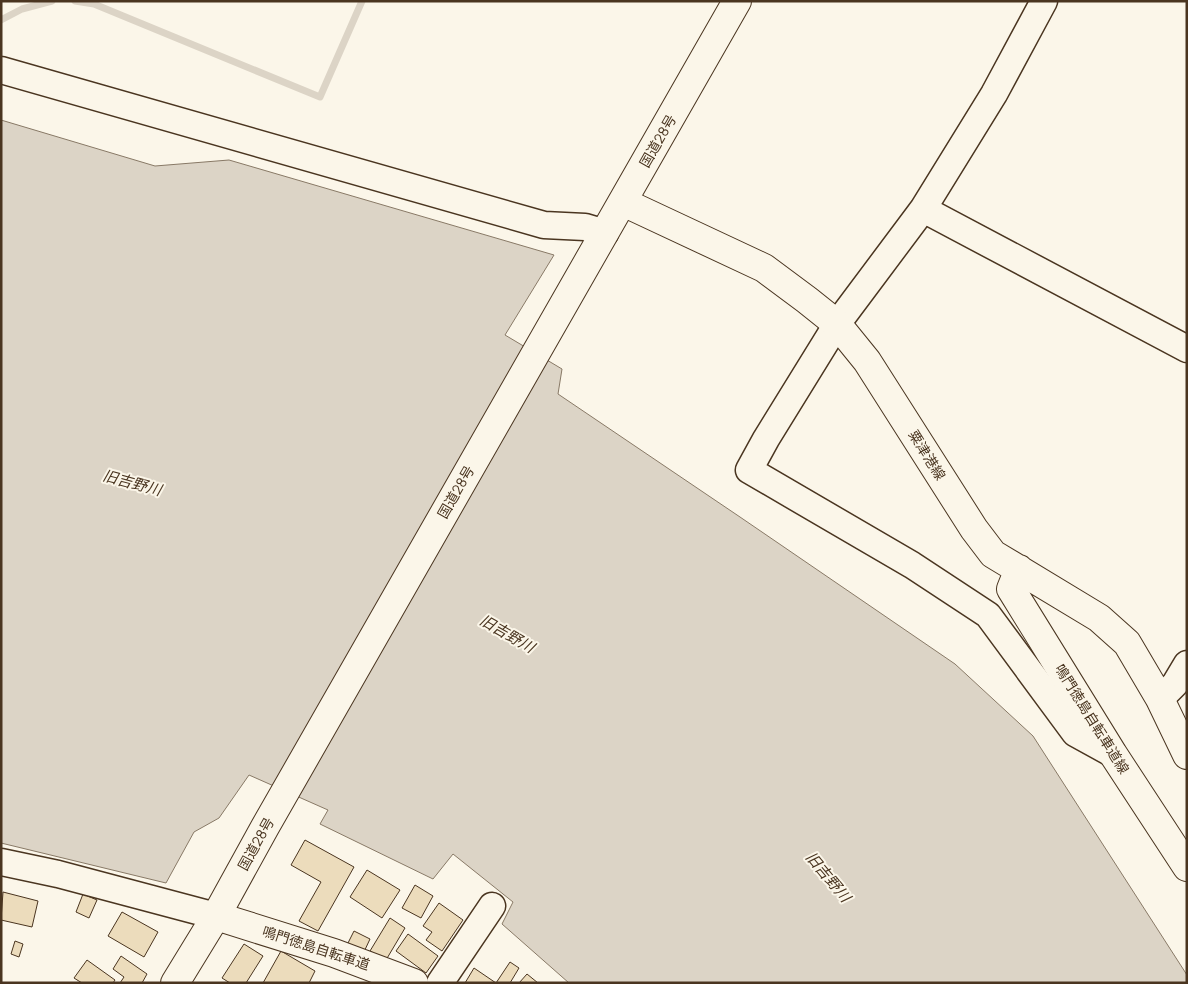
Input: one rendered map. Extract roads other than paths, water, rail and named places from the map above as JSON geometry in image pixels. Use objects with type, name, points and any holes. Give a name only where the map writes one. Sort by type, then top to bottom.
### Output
[{"type":"main road","name":"国道28号","points":[[176,983],[216,916],[736,1]]},
{"type":"main road","name":"粟津港線","points":[[623,202],[764,268],[837,324],[868,361],[974,529],[993,554],[1099,618],[1127,643],[1160,699],[1187,755]]},
{"type":"main road","name":"鳴門徳島自転車道線","points":[[1019,569],[1011,589],[1113,754],[1187,867]]},
{"type":"main road","name":"鳴門徳島自転車道","points":[[216,916],[334,953],[414,983]]},
{"type":"street","points":[[1044,1],[994,94],[923,209],[837,324],[749,470],[912,565],[988,615],[1075,733],[1113,754]]},
{"type":"street","points":[[1,70],[544,225],[585,227],[605,233]]},
{"type":"street","points":[[923,209],[1187,349]]},
{"type":"street","points":[[1160,699],[1175,684],[1187,664]]},
{"type":"street","points":[[1,862],[58,874],[216,916]]},
{"type":"street","points":[[440,983],[492,906]]},
{"type":"water","name":"旧吉野川","points":[[1,120],[155,166],[229,160],[554,255],[505,335],[562,369],[558,394],[955,664],[1033,736],[1187,975],[1187,983],[569,983],[502,924],[513,902],[453,854],[433,879],[320,824],[328,810],[249,775],[219,818],[194,832],[166,883],[1,843]]},
{"type":"waterway","points":[[1,20],[22,9],[52,1]]},
{"type":"waterway","points":[[75,1],[94,4],[320,97],[362,1]]}]
